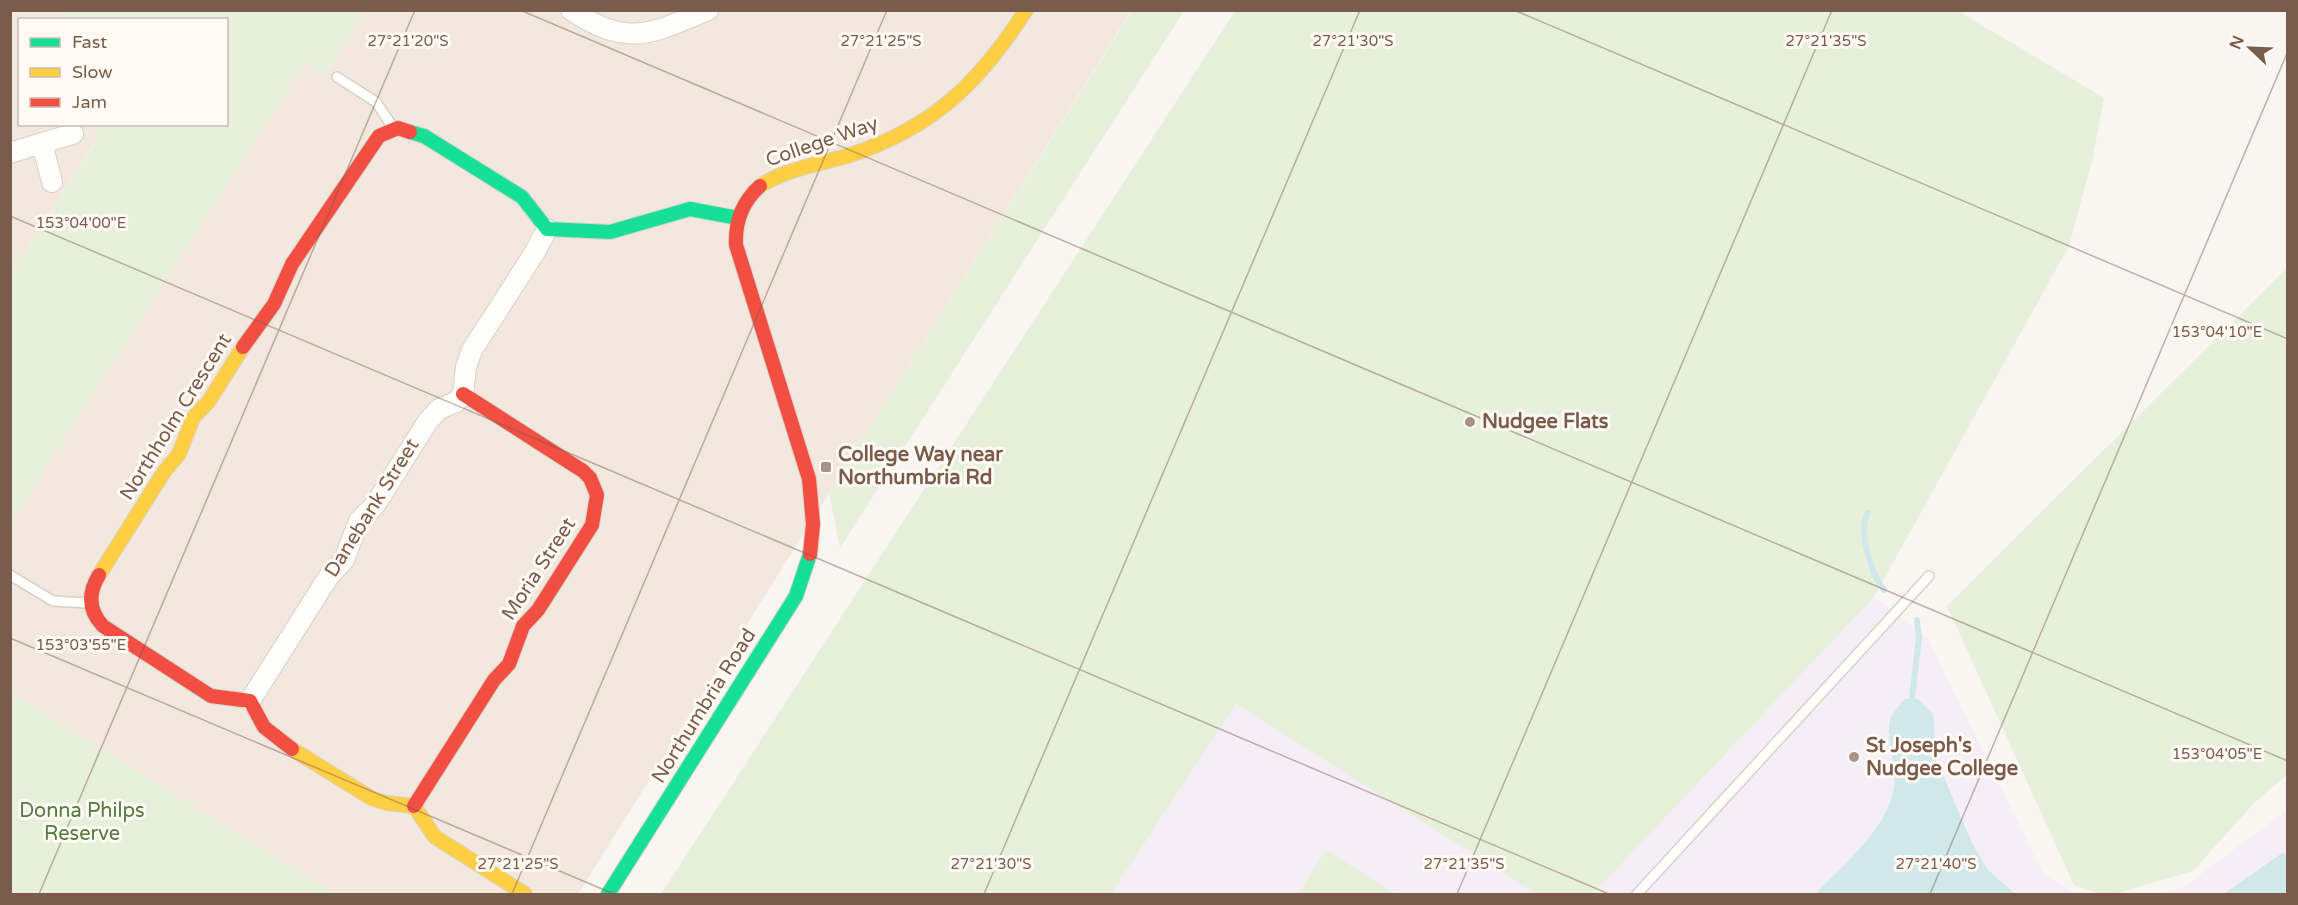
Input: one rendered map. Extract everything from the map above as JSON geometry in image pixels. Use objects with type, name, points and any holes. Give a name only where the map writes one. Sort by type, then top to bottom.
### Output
[{"type":"street","points":[[571,10],[610,32],[636,34],[666,28],[708,10]]},
{"type":"street","name":"College Way","points":[[738,218],[748,198],[772,179],[896,138],[954,102],[986,70],[1026,10]]},
{"type":"street","points":[[392,129],[406,129],[424,136],[522,197],[547,229],[610,232],[690,209],[738,218]]},
{"type":"street","name":"Northholm Crescent","points":[[90,603],[96,579],[164,472],[179,454],[193,418],[209,401],[258,324],[274,304],[292,264],[308,244],[374,141],[392,129]]},
{"type":"street","points":[[10,153],[73,134]]},
{"type":"street","points":[[42,143],[52,182]]},
{"type":"street","name":"Northumbria Road","points":[[608,894],[796,596],[808,564],[814,511],[809,479],[738,252],[736,237],[738,218]]},
{"type":"street","points":[[463,394],[466,384],[466,367],[472,350],[535,252],[547,229]]},
{"type":"street","name":"Danebank Street","points":[[250,701],[329,576],[344,560],[359,521],[375,505],[428,421],[439,409],[456,402],[463,394]]},
{"type":"street","name":"Moria Street","points":[[414,806],[494,680],[509,664],[524,626],[538,610],[592,525],[597,506],[595,486],[583,471],[463,394]]},
{"type":"street","points":[[90,603],[94,617],[100,625],[204,693],[218,699],[250,701],[264,728],[277,739],[371,798],[386,803],[414,806],[435,837],[525,894]]},
{"type":"lane","points":[[338,77],[376,102],[386,113],[392,129]]},
{"type":"lane","points":[[10,575],[53,601],[90,603]]},
{"type":"lane","points":[[1637,894],[1929,576]]},
{"type":"shaded area","points":[[11,11],[63,11],[65,18],[18,18],[18,126],[94,126],[98,138],[11,273]]},
{"type":"shaded area","points":[[365,11],[1131,11],[578,894],[334,894],[11,693],[10,522],[305,61],[324,74]]},
{"type":"shaded area","name":"St Joseph's Nudgee College","points":[[1874,597],[1928,639],[2044,875],[2077,894],[1593,894]]},
{"type":"shaded area","points":[[1236,704],[1537,894],[1111,894]]},
{"type":"shaded area","points":[[2287,810],[2287,894],[2160,894],[2182,888]]},
{"type":"green space","points":[[63,11],[365,11],[324,74],[305,62],[11,522],[11,273],[98,139],[94,126],[228,126],[228,18],[65,18]]},
{"type":"green space","points":[[1132,11],[1184,11],[840,548],[829,493]]},
{"type":"green space","name":"Nudgee Flats","points":[[1235,11],[1958,11],[2104,98],[2092,161],[2069,246],[1874,597],[1593,894],[1537,894],[1236,704],[1111,894],[661,894]]},
{"type":"green space","points":[[2287,268],[2287,775],[2255,802],[2193,871],[2114,894],[2100,894],[2074,885],[1947,606]]},
{"type":"green space","name":"Donna Philps Reserve","points":[[11,693],[334,894],[11,894]]},
{"type":"green space","points":[[1326,850],[1396,894],[1298,894]]},
{"type":"water","points":[[1905,699],[1918,699],[1933,714],[1937,761],[1972,843],[1987,869],[2015,894],[1815,894],[1858,851],[1885,814],[1891,800],[1895,778],[1889,726],[1892,714]]},
{"type":"water","points":[[2282,853],[2287,854],[2287,894],[2224,894]]},
{"type":"waterway","points":[[1868,513],[1864,531],[1867,553],[1884,590]]},
{"type":"waterway","points":[[1911,707],[1919,638],[1917,620]]},
{"type":"traffic: fast","points":[[410,132],[424,136],[522,197],[547,229],[610,232],[690,209],[738,218]]},
{"type":"traffic: fast","points":[[608,894],[796,596],[810,554]]},
{"type":"traffic: slow","points":[[760,186],[792,171],[880,144],[930,116],[972,80],[1009,36],[1026,10]]},
{"type":"traffic: slow","points":[[99,575],[164,472],[179,454],[193,418],[209,401],[243,347]]},
{"type":"traffic: slow","points":[[292,749],[371,798],[386,803],[414,806],[435,837],[525,894]]},
{"type":"traffic: jam","points":[[243,347],[274,304],[292,264],[379,136],[398,128],[410,132]]},
{"type":"traffic: jam","points":[[760,186],[744,206],[738,220],[736,245],[809,479],[813,524],[810,554]]},
{"type":"traffic: jam","points":[[414,806],[494,680],[509,664],[523,626],[538,610],[592,525],[597,495],[590,478],[583,471],[463,394]]},
{"type":"traffic: jam","points":[[99,575],[93,588],[91,601],[94,614],[103,626],[211,696],[250,701],[264,727],[292,749]]},
{"type":"place","name":"Nudgee Flats","points":[[1470,422]]},
{"type":"place","name":"College Way near Northumbria Rd","points":[[826,467]]},
{"type":"place","name":"St Joseph's Nudgee College","points":[[1854,757]]}]
